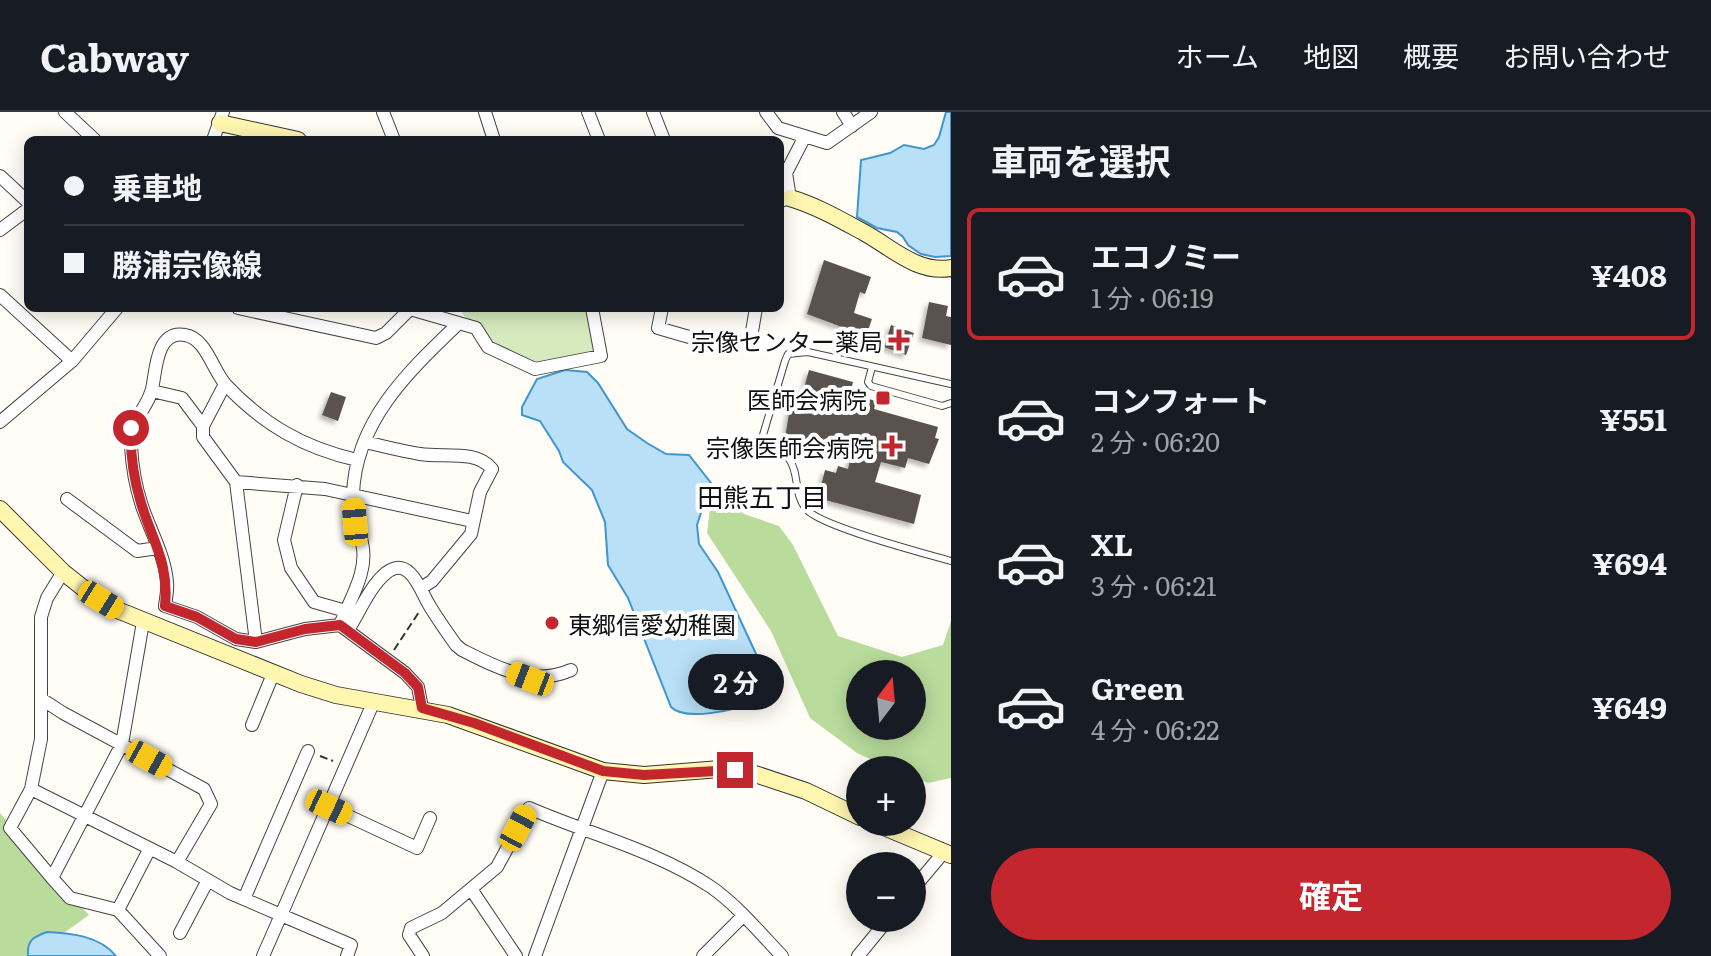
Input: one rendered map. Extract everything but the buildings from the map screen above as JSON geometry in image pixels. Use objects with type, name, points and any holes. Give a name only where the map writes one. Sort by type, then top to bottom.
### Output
[{"type":"main road","points":[[217,116],[284,136]]},
{"type":"main road","points":[[785,200],[805,202],[914,263],[931,269],[951,268]]},
{"type":"main road","points":[[0,509],[63,572],[115,609],[273,674],[336,695],[422,708],[474,723],[603,771],[644,775],[735,770],[806,791],[846,810]]},
{"type":"main road","points":[[906,836],[947,853]]},
{"type":"street","points":[[65,112],[91,136]]},
{"type":"street","points":[[383,112],[392,136]]},
{"type":"street","points":[[485,112],[493,136]]},
{"type":"street","points":[[588,112],[597,136]]},
{"type":"street","points":[[653,112],[662,136]]},
{"type":"street","points":[[766,112],[778,128],[827,143],[871,112]]},
{"type":"street","points":[[843,112],[852,126]]},
{"type":"street","points":[[214,136],[217,116]]},
{"type":"street","points":[[785,200],[786,173],[805,136]]},
{"type":"street","points":[[0,176],[24,198]]},
{"type":"street","points":[[0,230],[24,212]]},
{"type":"street","points":[[0,295],[72,361]]},
{"type":"street","points":[[0,422],[72,361],[114,312]]},
{"type":"street","points":[[290,314],[376,338],[386,333],[407,312]]},
{"type":"street","points":[[420,312],[476,328],[488,347],[535,369],[601,356],[593,312]]},
{"type":"street","points":[[455,312],[459,323]]},
{"type":"street","points":[[661,312],[658,328],[710,343],[750,343],[755,312]]},
{"type":"street","points":[[344,627],[346,611],[364,568],[363,544],[355,522],[353,496],[357,460],[379,410],[414,366],[459,323]]},
{"type":"street","points":[[357,460],[330,454],[283,434],[225,384],[197,340],[183,334],[168,338],[157,356],[152,391],[131,428],[131,448],[141,502],[167,582],[165,606],[197,617],[236,639],[256,642],[305,629],[344,627],[388,659],[418,687],[422,708]]},
{"type":"street","points":[[225,384],[203,426],[203,437],[236,482],[256,642]]},
{"type":"street","points":[[152,391],[182,398],[203,426]]},
{"type":"street","points":[[364,442],[423,455],[464,456],[486,461],[492,469],[480,492],[471,534],[432,581],[421,588]]},
{"type":"street","points":[[236,482],[297,485],[472,521]]},
{"type":"street","points":[[297,485],[284,540],[291,568],[314,602],[346,611]]},
{"type":"street","points":[[67,499],[137,551],[158,548]]},
{"type":"street","points":[[344,627],[383,575],[393,569],[411,572],[456,645],[470,654],[530,679],[561,675],[571,670]]},
{"type":"street","points":[[63,572],[47,598],[41,617],[41,739],[31,789],[10,828],[70,898],[118,910],[160,956]]},
{"type":"street","points":[[52,878],[122,744],[143,622]]},
{"type":"street","points":[[252,725],[273,674]]},
{"type":"street","points":[[43,700],[204,789],[211,804],[177,862]]},
{"type":"street","points":[[263,956],[374,701]]},
{"type":"street","points":[[244,899],[308,751]]},
{"type":"street","points":[[535,956],[603,771]]},
{"type":"street","points":[[31,789],[244,899],[351,945],[347,956]]},
{"type":"street","points":[[329,807],[417,848],[430,818]]},
{"type":"street","points":[[423,956],[409,935],[411,928],[442,913],[497,867],[529,808],[581,831],[662,860],[712,888],[782,956]]},
{"type":"street","points":[[118,910],[149,850]]},
{"type":"street","points":[[926,875],[947,853]]},
{"type":"street","points":[[180,933],[208,880]]},
{"type":"street","points":[[471,889],[516,956]]},
{"type":"street","points":[[703,956],[743,916]]},
{"type":"street","points":[[858,956],[878,932]]},
{"type":"lane","points":[[951,384],[808,352],[788,354],[765,426],[765,443],[772,451],[787,455],[799,501],[812,515],[895,545],[951,561]]},
{"type":"lane","points":[[872,367],[868,380],[871,386],[942,406],[951,403]]},
{"type":"path","points":[[388,659],[427,601]]},
{"type":"path","points":[[308,751],[345,766]]},
{"type":"green space","points":[[462,312],[589,312],[594,350],[553,360],[530,361],[494,344]]},
{"type":"green space","points":[[724,497],[744,514],[779,526],[793,545],[838,636],[902,657],[943,645],[951,621],[951,778],[926,782],[926,756],[864,756],[810,718],[771,631],[707,533],[711,501]]},
{"type":"green space","points":[[0,813],[89,915],[43,948],[49,956],[0,956]]},
{"type":"water","points":[[946,112],[951,112],[951,256],[935,257],[921,254],[897,232],[877,228],[857,217],[861,160],[890,153],[904,145],[924,149],[934,145]]},
{"type":"water","points":[[565,370],[587,372],[598,383],[627,429],[666,454],[689,455],[711,483],[697,525],[699,544],[718,572],[757,656],[772,677],[752,702],[734,709],[698,714],[671,707],[628,598],[608,565],[605,522],[592,490],[563,462],[540,421],[522,415],[522,407],[537,379]]},
{"type":"water","points":[[47,932],[93,940],[116,956],[28,956],[32,940]]},
{"type":"place","name":"宗像センター薬局","points":[[899,340]]},
{"type":"place","name":"医師会病院","points":[[883,398]]},
{"type":"place","name":"宗像医師会病院","points":[[892,446]]},
{"type":"place","name":"東郷信愛幼稚園","points":[[552,623]]},
{"type":"district","name":"田熊五丁目","points":[[762,495]]},
{"type":"route","points":[[131,428],[131,448],[141,502],[167,582],[165,606],[197,617],[236,639],[256,642],[305,629],[340,625],[405,673],[418,687],[422,708],[474,723],[603,771],[644,775],[735,770]]}]
